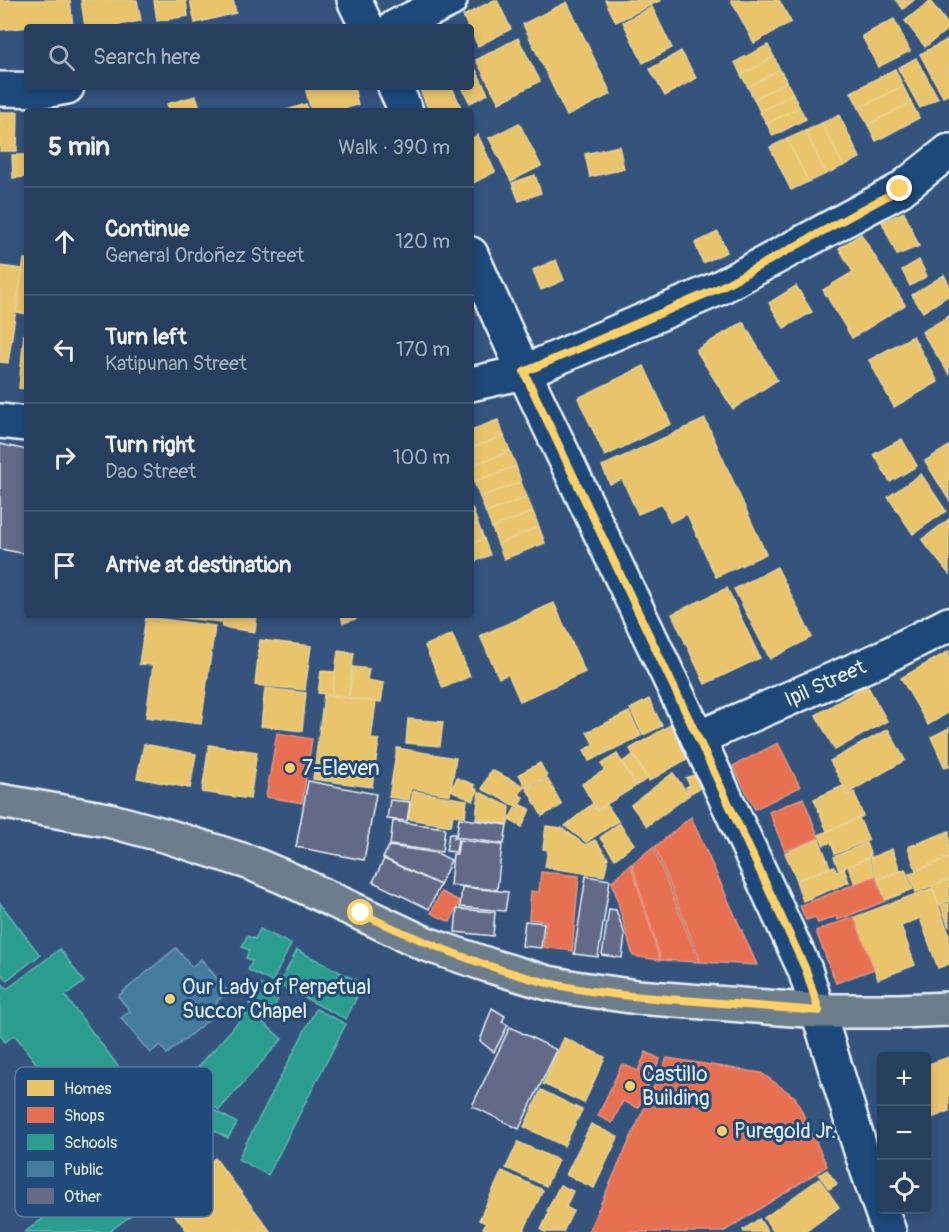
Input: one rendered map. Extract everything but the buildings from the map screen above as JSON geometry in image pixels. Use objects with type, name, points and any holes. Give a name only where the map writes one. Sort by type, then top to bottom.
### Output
[{"type":"main road","points":[[0,801],[118,822],[248,862],[426,944],[470,960],[575,988],[638,997],[819,1011],[949,1009]]},
{"type":"street","points":[[354,0],[366,24]]},
{"type":"street","points":[[401,24],[450,0]]},
{"type":"street","points":[[0,89],[24,89]]},
{"type":"street","points":[[396,90],[405,108]]},
{"type":"street","points":[[474,383],[524,372],[717,289],[900,189],[949,151]]},
{"type":"street","points":[[474,261],[524,372],[806,970],[855,1133],[889,1232]]},
{"type":"street","points":[[0,421],[24,424]]},
{"type":"street","name":"Ipil Street","points":[[698,738],[876,661],[949,624]]},
{"type":"place","name":"7-Eleven","points":[[290,768]]},
{"type":"place","name":"Our Lady of Perpetual Succor Chapel","points":[[170,999]]},
{"type":"place","name":"Castillo Building","points":[[630,1086]]},
{"type":"place","name":"Puregold Jr.","points":[[722,1131]]},
{"type":"route","points":[[361,913],[426,944],[494,968],[548,983],[638,997],[819,1011],[806,970],[524,372],[717,289],[900,189]]}]
